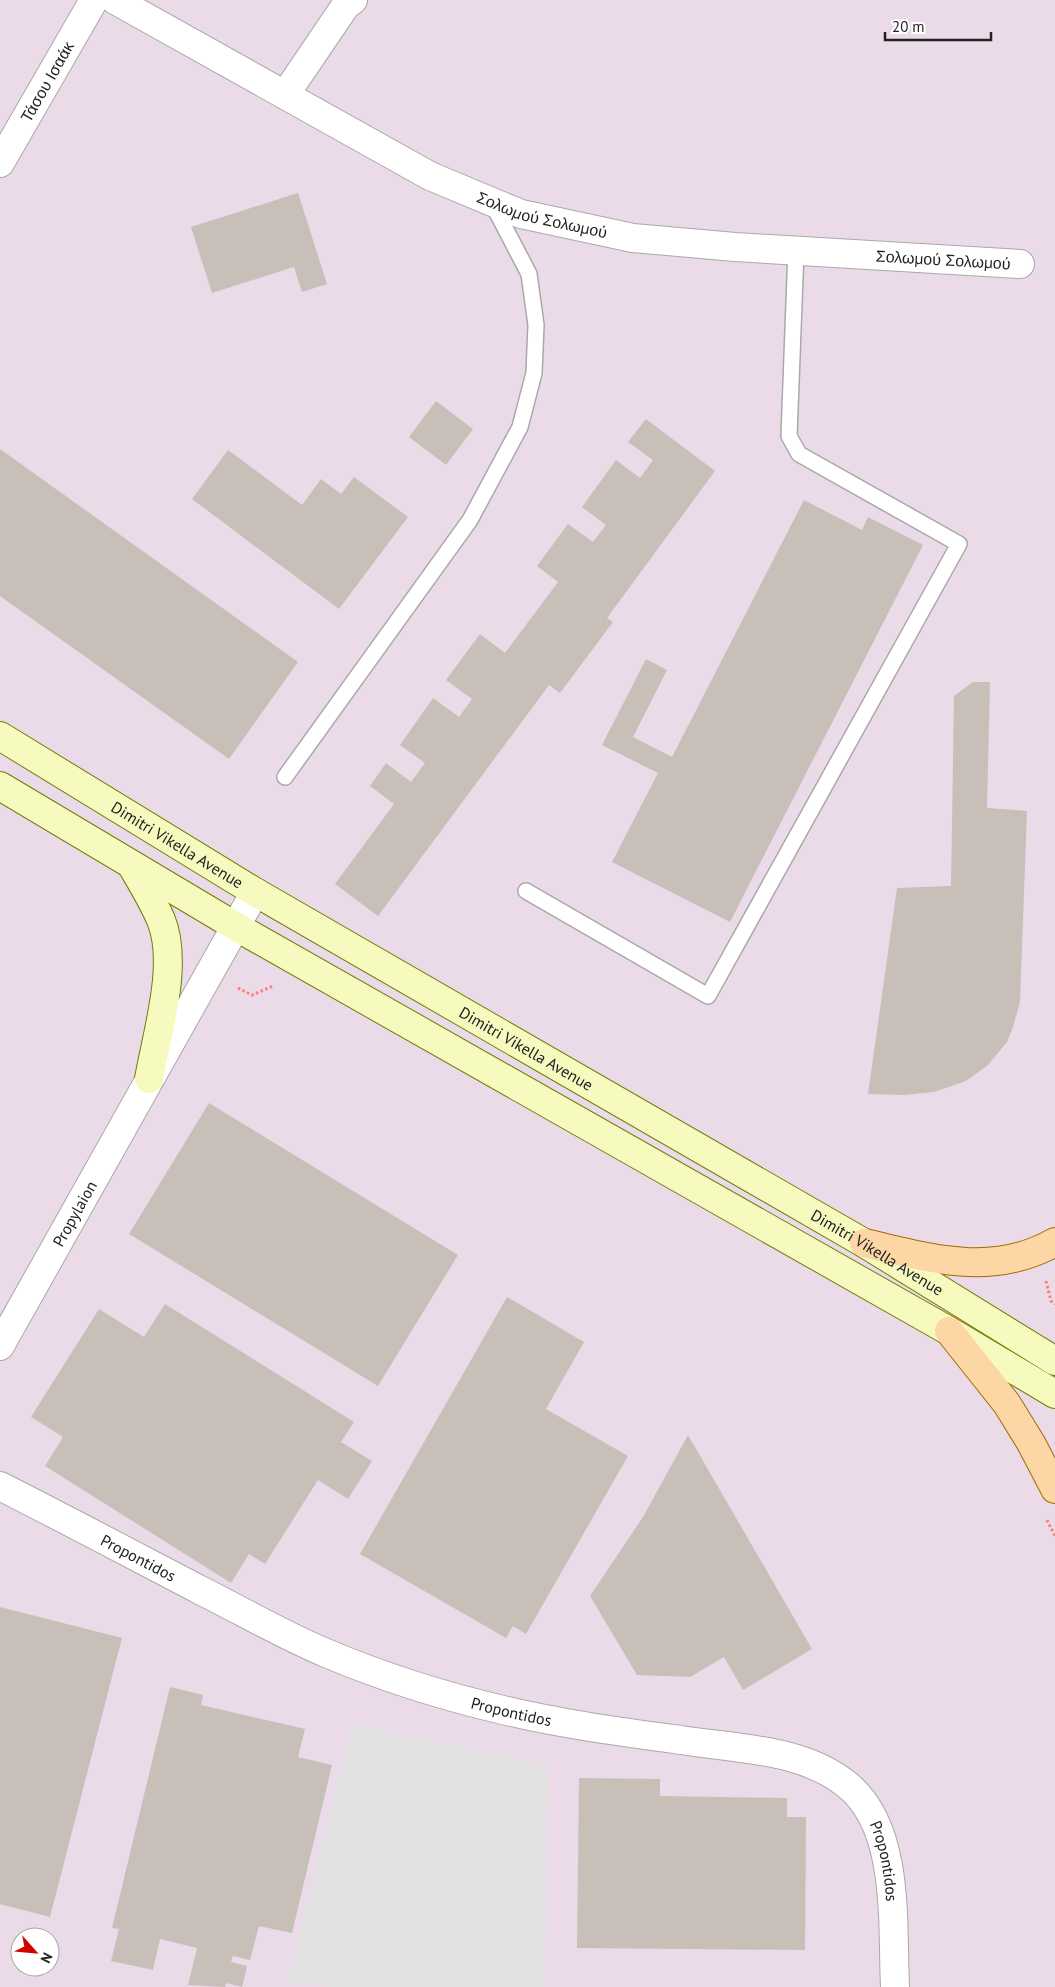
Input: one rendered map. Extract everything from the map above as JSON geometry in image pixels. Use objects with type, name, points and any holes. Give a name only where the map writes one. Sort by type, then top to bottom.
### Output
[{"type":"main road","name":"Dimitri Vikella Avenue","points":[[0,736],[255,892],[864,1243],[1055,1361]]},
{"type":"main road","name":"Dimitri Vikella Avenue","points":[[0,786],[236,926],[949,1331],[1055,1394]]},
{"type":"main road","points":[[132,866],[161,921],[166,950],[167,974],[149,1079]]},
{"type":"main road","points":[[864,1243],[946,1261],[983,1264],[1038,1252],[1055,1242]]},
{"type":"main road","points":[[949,1331],[1007,1404],[1055,1488]]},
{"type":"street","name":"Τάσου Ισαάκ","points":[[0,163],[94,0]]},
{"type":"street","name":"Σολωμού Σολωμού","points":[[114,0],[430,176],[521,214],[633,238],[1020,264]]},
{"type":"street","points":[[284,95],[340,12],[353,0]]},
{"type":"street","name":"Propylaion","points":[[0,1346],[255,892]]},
{"type":"street","name":"Propontidos","points":[[0,1486],[260,1621],[323,1652],[374,1672],[435,1692],[504,1711],[586,1726],[793,1757],[838,1778],[865,1804],[882,1837],[889,1872],[895,1987]]},
{"type":"lane","points":[[286,777],[470,520],[520,428],[534,373],[536,325],[529,274],[492,202]]},
{"type":"lane","points":[[526,891],[708,996],[959,544],[799,454],[789,436],[796,250]]},
{"type":"shaded area","points":[[0,0],[1055,0],[1055,1987],[0,1987]]},
{"type":"shaded area","points":[[352,1724],[548,1765],[545,1987],[331,1987],[287,1984]]},
{"type":"building","points":[[298,193],[327,284],[302,292],[294,267],[212,293],[191,227]]},
{"type":"building","points":[[436,401],[473,429],[446,465],[409,437]]},
{"type":"building","points":[[646,419],[715,471],[607,618],[613,622],[560,693],[549,685],[378,916],[335,884],[394,804],[370,786],[386,763],[411,782],[425,763],[400,745],[433,698],[459,717],[472,699],[446,680],[480,634],[505,653],[558,582],[537,566],[568,524],[593,542],[606,525],[582,507],[616,460],[640,478],[653,460],[628,442]]},
{"type":"building","points":[[0,449],[298,662],[229,759],[0,596]]},
{"type":"building","points":[[228,450],[302,505],[321,479],[341,494],[354,477],[408,517],[339,609],[192,499]]},
{"type":"building","points":[[804,500],[862,530],[868,517],[923,545],[730,922],[612,862],[658,773],[602,745],[646,659],[667,670],[633,737],[672,757]]},
{"type":"building","points":[[973,682],[990,682],[987,808],[1027,811],[1020,1002],[1007,1042],[988,1065],[966,1081],[934,1092],[904,1095],[868,1094],[897,888],[951,886],[954,696]]},
{"type":"building","points":[[209,1103],[458,1255],[378,1386],[129,1234]]},
{"type":"building","points":[[507,1297],[584,1342],[546,1409],[628,1456],[526,1634],[513,1626],[506,1638],[360,1554]]},
{"type":"building","points":[[165,1304],[354,1422],[341,1442],[372,1461],[348,1499],[318,1480],[265,1564],[249,1554],[231,1583],[45,1466],[63,1437],[31,1417],[99,1309],[144,1337]]},
{"type":"building","points":[[688,1435],[812,1649],[743,1690],[724,1657],[690,1677],[637,1675],[590,1596],[643,1517]]},
{"type":"building","points":[[0,1607],[122,1638],[50,1917],[0,1904]]},
{"type":"building","points":[[170,1687],[203,1695],[201,1705],[305,1729],[298,1757],[332,1765],[292,1933],[259,1926],[250,1960],[233,1956],[231,1962],[247,1966],[242,1987],[226,1983],[225,1987],[188,1985],[197,1948],[160,1939],[153,1970],[111,1961],[119,1929],[112,1928]]},
{"type":"building","points":[[579,1778],[660,1779],[660,1796],[787,1798],[787,1817],[806,1817],[805,1950],[577,1948]]}]
